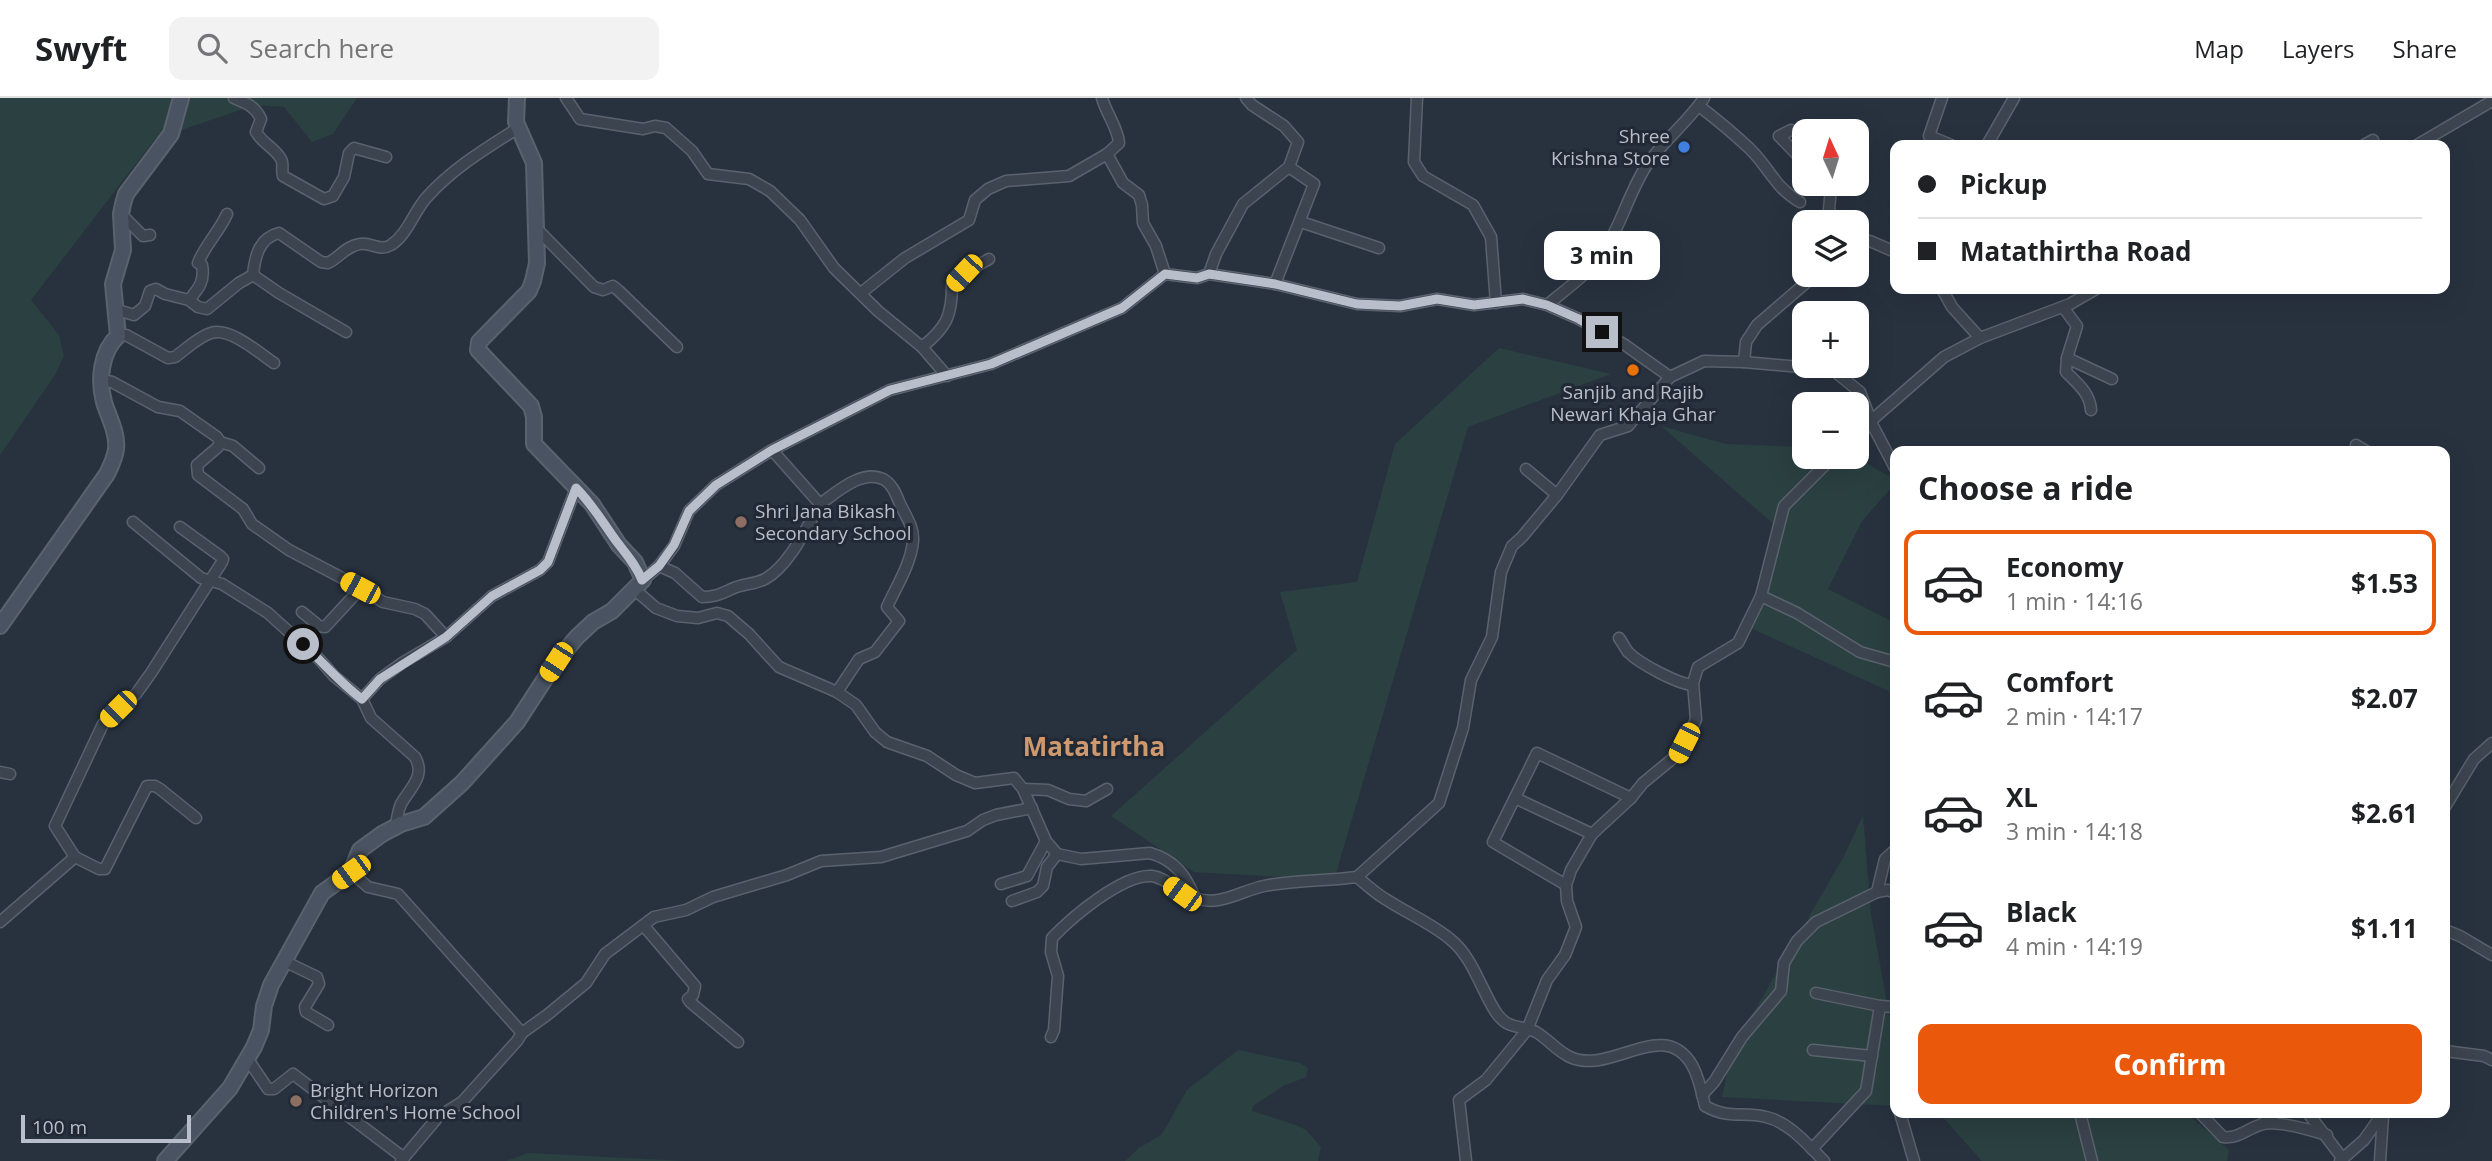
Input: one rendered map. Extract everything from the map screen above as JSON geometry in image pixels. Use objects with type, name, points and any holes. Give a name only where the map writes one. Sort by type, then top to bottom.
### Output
[{"type":"street","points":[[118,336],[113,285],[124,240],[121,214],[126,194],[172,134],[181,98]]},
{"type":"street","points":[[234,98],[249,104],[257,111],[261,119],[256,132],[283,162],[283,176],[324,199],[333,196],[344,177],[349,153],[354,148],[386,157]]},
{"type":"street","points":[[517,98],[518,128],[534,163],[537,263],[529,291],[479,342],[478,350],[531,406],[534,417],[534,444],[592,504],[619,545],[635,562],[638,584],[656,608],[677,616],[698,618],[717,613],[728,616],[749,634],[779,667],[837,692],[856,705],[875,732],[887,742],[927,756],[967,780],[984,783],[1014,778],[1023,789],[1046,841],[1057,854],[1081,859],[1150,853],[1161,856],[1187,878],[1195,898]]},
{"type":"street","points":[[566,98],[580,119],[643,129],[655,126],[666,128],[692,151],[708,174],[749,179],[770,191],[800,220],[834,268],[878,312],[922,346],[947,376]]},
{"type":"street","points":[[861,293],[905,258],[969,220],[975,200],[988,189],[1006,181],[1069,176],[1107,155],[1119,143],[1102,98]]},
{"type":"street","points":[[1209,274],[1216,254],[1243,204],[1289,167],[1298,142],[1284,126],[1246,98]]},
{"type":"street","points":[[1417,98],[1414,162],[1423,176],[1473,205],[1488,230],[1491,237],[1496,303]]},
{"type":"street","points":[[1939,140],[1930,136],[1942,98]]},
{"type":"street","points":[[1990,140],[2014,98]]},
{"type":"street","points":[[2426,140],[2492,101]]},
{"type":"street","points":[[1547,305],[1602,255],[1647,165],[1701,102],[1750,148],[1784,192],[1800,202]]},
{"type":"street","points":[[253,275],[260,246],[274,234],[279,233],[321,262],[328,263],[347,248],[362,243],[382,249],[389,246],[397,241],[412,221],[425,198],[450,173],[518,128]]},
{"type":"street","points":[[1791,130],[1779,136],[1792,150]]},
{"type":"street","points":[[1107,155],[1123,183],[1139,195],[1143,205],[1143,223],[1156,246],[1165,274]]},
{"type":"street","points":[[1275,284],[1314,184],[1289,167]]},
{"type":"street","points":[[121,214],[144,236],[150,235]]},
{"type":"street","points":[[189,300],[201,285],[204,276],[202,265],[198,263],[227,214]]},
{"type":"street","points":[[1301,222],[1379,248]]},
{"type":"street","points":[[536,227],[594,287],[603,290],[613,286],[619,290],[677,347]]},
{"type":"street","points":[[1869,241],[1890,250]]},
{"type":"street","points":[[922,346],[935,336],[949,317],[952,305],[951,286],[964,273],[989,259]]},
{"type":"street","points":[[165,1161],[230,1088],[261,1030],[264,1006],[271,985],[322,892],[351,872],[360,850],[399,825],[424,817],[462,783],[517,722],[556,662],[576,638],[593,622],[612,611],[659,566],[674,545],[689,511],[716,485],[772,450],[890,390],[991,364],[1122,308],[1165,274],[1197,278],[1209,274],[1275,284],[1357,304],[1400,306],[1437,299],[1474,305],[1523,299],[1547,305],[1579,319],[1614,338],[1670,377]]},
{"type":"street","points":[[114,309],[134,315],[145,306],[150,291],[153,290],[189,300],[198,307],[207,309],[253,275]]},
{"type":"street","points":[[253,275],[346,332]]},
{"type":"street","points":[[1744,362],[1746,342],[1757,325],[1801,287]]},
{"type":"street","points":[[1945,294],[1952,307],[1980,338]]},
{"type":"street","points":[[1871,419],[1944,356],[1980,338],[2063,307],[2087,294]]},
{"type":"street","points":[[2063,307],[2077,326],[2067,358],[2066,372],[2084,390],[2091,410]]},
{"type":"street","points":[[0,625],[107,474],[113,460],[116,441],[103,399],[101,380],[103,361],[110,343],[118,336],[126,335],[168,358],[175,357],[214,332],[223,333],[239,339],[274,363]]},
{"type":"street","points":[[2067,358],[2112,379]]},
{"type":"street","points":[[1051,1037],[1055,1030],[1058,976],[1051,952],[1052,939],[1094,902],[1125,883],[1151,876],[1162,879],[1182,894],[1206,902],[1229,898],[1262,886],[1357,877],[1438,803],[1464,727],[1471,680],[1492,637],[1501,572],[1512,546],[1556,495],[1600,435],[1628,426],[1670,377],[1704,361],[1833,370],[1860,392],[1890,458]]},
{"type":"street","points":[[101,380],[112,382],[158,407],[180,411],[217,437],[220,442],[233,446],[260,468]]},
{"type":"street","points":[[220,442],[218,447],[197,465],[198,475],[243,509],[252,524],[279,543],[383,602],[425,614],[446,637]]},
{"type":"street","points":[[772,450],[820,504]]},
{"type":"street","points":[[1526,469],[1556,495]]},
{"type":"street","points":[[1466,1161],[1459,1101],[1486,1080],[1527,1030],[1547,980],[1564,956],[1576,927],[1567,901],[1566,885],[1571,870],[1592,834],[1631,798],[1643,783],[1677,755],[1696,719],[1693,685],[1698,667],[1738,643],[1761,596],[1784,506],[1821,469]]},
{"type":"street","points":[[659,566],[675,573],[702,597],[717,597],[734,588],[765,579],[778,568],[800,541],[820,504],[860,479],[874,477],[884,480],[892,487],[913,529],[913,544],[907,564],[887,607],[899,621],[874,652],[859,659],[837,692]]},
{"type":"street","points":[[362,699],[380,679],[446,637],[492,596],[540,570],[548,562],[576,488]]},
{"type":"street","points":[[133,522],[201,578],[222,584],[268,613],[340,682],[362,699],[371,718],[415,757],[419,775],[400,806],[399,825]]},
{"type":"street","points":[[180,527],[223,559],[136,694],[103,724],[55,826],[75,857],[99,869],[105,869],[147,786],[160,789],[196,818]]},
{"type":"street","points":[[302,612],[319,626],[325,627],[360,588]]},
{"type":"street","points":[[1761,596],[1797,613],[1860,652],[1890,661]]},
{"type":"street","points":[[1619,638],[1627,651],[1641,661],[1679,684],[1693,685]]},
{"type":"street","points":[[2450,799],[2474,759],[2492,743]]},
{"type":"street","points":[[1566,885],[1493,842],[1537,753],[1631,798]]},
{"type":"street","points":[[1023,789],[1048,790],[1069,799],[1086,801],[1107,789]]},
{"type":"street","points":[[1515,798],[1592,834]]},
{"type":"street","points":[[247,1058],[268,1089],[274,1089],[293,1074],[403,1159],[441,1113],[462,1102],[522,1032],[586,983],[605,954],[654,917],[686,910],[713,897],[787,875],[821,860],[881,857],[967,831],[982,820],[996,815],[1032,808]]},
{"type":"street","points":[[1002,884],[1027,876],[1046,841]]},
{"type":"street","points":[[1012,901],[1037,892],[1043,886],[1047,867],[1057,854]]},
{"type":"street","points":[[1877,892],[1885,859],[1890,854]]},
{"type":"street","points":[[0,922],[75,857]]},
{"type":"street","points":[[351,872],[368,887],[398,894],[522,1032]]},
{"type":"street","points":[[1357,877],[1383,898],[1452,940],[1468,961],[1495,1012],[1504,1022],[1514,1028],[1534,1031],[1572,1058],[1588,1061],[1616,1057],[1657,1044],[1669,1045],[1681,1051],[1693,1067],[1705,1106],[1718,1113],[1766,1117],[1797,1135],[1824,1161]]},
{"type":"street","points":[[1702,1095],[1714,1082],[1742,1037],[1782,991],[1784,963],[1797,941],[1816,922],[1877,892],[1890,891]]},
{"type":"street","points":[[644,926],[695,986],[693,995],[688,999],[690,1002],[738,1042]]},
{"type":"street","points":[[2450,932],[2492,955]]},
{"type":"street","points":[[2480,947],[2492,945]]},
{"type":"street","points":[[284,961],[317,977],[318,984],[305,1007],[306,1012],[328,1025]]},
{"type":"street","points":[[1816,993],[1890,1007]]},
{"type":"street","points":[[1812,1149],[1866,1091],[1880,1006]]},
{"type":"street","points":[[1813,1050],[1872,1056]]},
{"type":"street","points":[[2450,1052],[2484,1056],[2492,1060]]},
{"type":"street","points":[[1901,1118],[1914,1161]]},
{"type":"street","points":[[2082,1118],[2092,1161]]},
{"type":"street","points":[[2205,1118],[2224,1137],[2237,1136],[2270,1118]]},
{"type":"street","points":[[2312,1118],[2327,1135],[2342,1160],[2364,1140],[2381,1118]]},
{"type":"street","points":[[2380,1161],[2384,1118]]},
{"type":"street","points":[[2263,1123],[2327,1135]]},
{"type":"green space","points":[[0,98],[357,98],[333,134],[312,142],[284,107],[255,105],[155,139],[31,300],[59,335],[64,356],[55,375],[0,455]]},
{"type":"green space","points":[[1499,348],[1611,374],[1468,427],[1334,880],[1194,872],[1111,816],[1297,650],[1280,592],[1357,582],[1395,444]]},
{"type":"green space","points":[[1661,426],[1726,444],[1792,447],[1792,469],[1869,469],[1869,465],[1890,477],[1890,490],[1862,521],[1828,589],[1890,620],[1890,692],[1746,626],[1778,528]]},
{"type":"green space","points":[[1863,815],[1871,914],[1890,1019],[1890,1106],[1722,1097],[1732,1050],[1844,856]]},
{"type":"green space","points":[[1238,1050],[1300,1063],[1308,1068],[1306,1077],[1283,1086],[1253,1106],[1252,1111],[1306,1130],[1321,1147],[1318,1161],[1125,1161],[1139,1148],[1162,1134],[1187,1090]]},
{"type":"green space","points":[[1943,1118],[2192,1118],[2229,1150],[2227,1161],[1982,1161]]},
{"type":"green space","points":[[528,1153],[685,1161],[506,1161]]},
{"type":"place","name":"Shree Krishna Store","points":[[1684,147]]},
{"type":"place","name":"Sanjib and Rajib Newari Khaja Ghar","points":[[1633,370]]},
{"type":"place","name":"Shri Jana Bikash Secondary School","points":[[741,522]]},
{"type":"place","name":"Bright Horizon Children's Home School","points":[[296,1101]]},
{"type":"district","name":"Matatirtha","points":[[1094,747]]},
{"type":"route","points":[[303,644],[334,676],[362,699],[380,679],[446,637],[492,596],[540,570],[552,553],[576,488],[592,504],[619,545],[635,562],[642,580],[659,566],[674,545],[689,511],[716,485],[772,450],[890,390],[991,364],[1122,308],[1165,274],[1197,278],[1209,274],[1296,287],[1357,304],[1400,306],[1437,299],[1474,305],[1523,299],[1547,305],[1602,332]]}]
